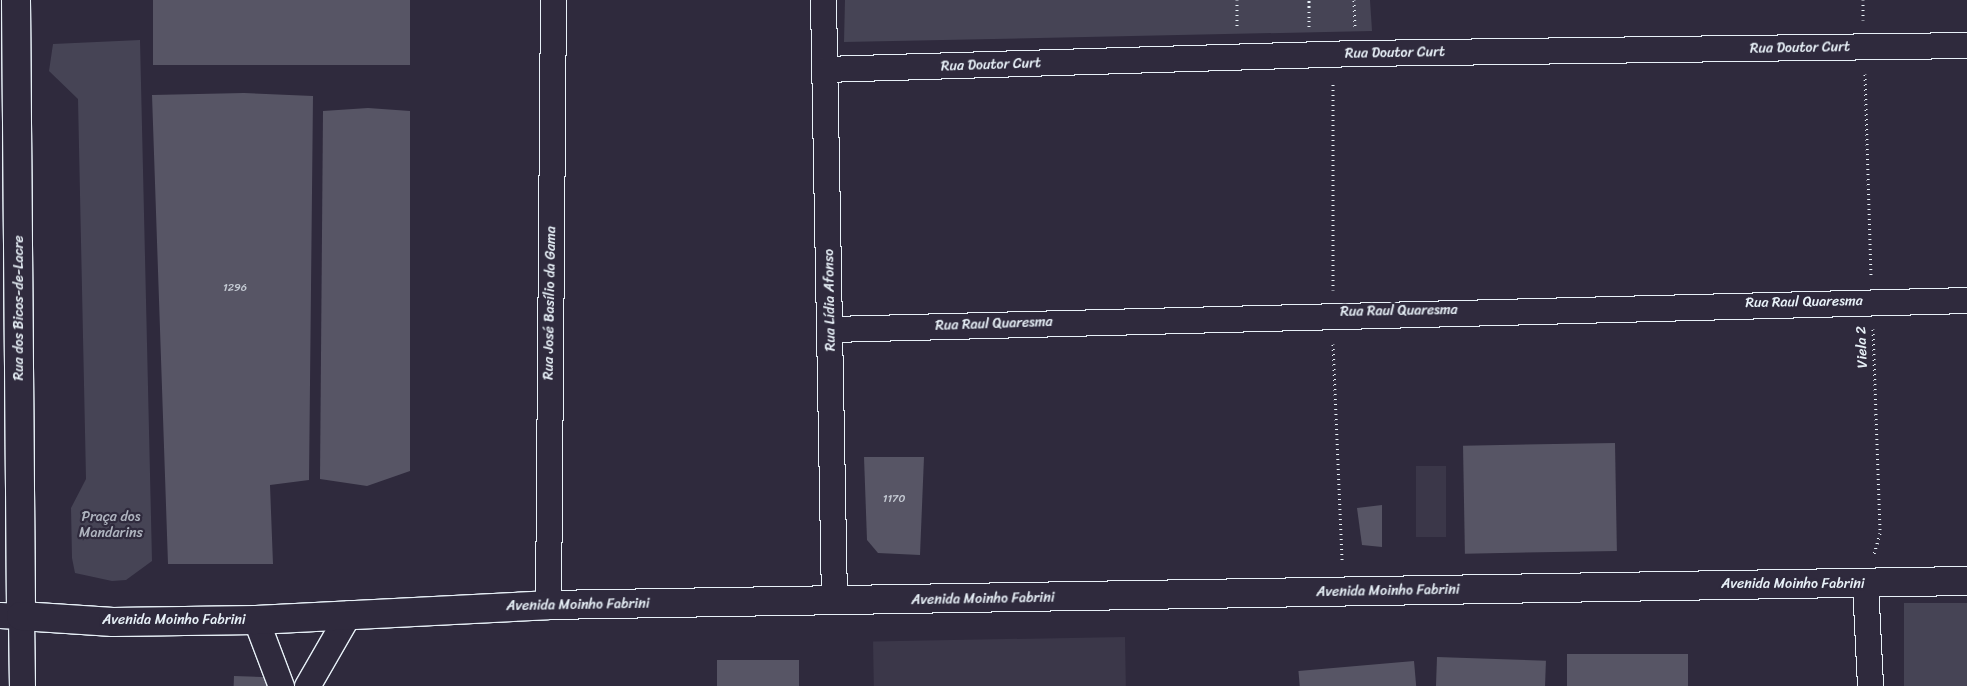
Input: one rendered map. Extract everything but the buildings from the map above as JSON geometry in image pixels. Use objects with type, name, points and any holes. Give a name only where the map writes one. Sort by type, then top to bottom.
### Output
[{"type":"street","name":"Rua dos Bicos-de-Lacre","points":[[10,616],[16,0]]},
{"type":"street","name":"Rua José Basílio da Gama","points":[[548,605],[554,0]]},
{"type":"street","name":"Rua Lídia Afonso","points":[[824,0],[831,329],[834,600]]},
{"type":"street","name":"Rua Doutor Curt","points":[[824,69],[1358,53],[1864,48],[1967,45]]},
{"type":"street","name":"Rua Raul Quaresma","points":[[831,329],[1967,300]]},
{"type":"street","name":"Avenida Moinho Fabrini","points":[[10,616],[113,622],[256,620],[349,613],[548,605],[1967,581]]},
{"type":"street","points":[[1865,583],[1870,686]]},
{"type":"street","points":[[307,686],[349,613]]},
{"type":"street","points":[[10,616],[22,686]]},
{"type":"street","points":[[256,620],[281,686]]},
{"type":"path","points":[[1237,0],[1237,40]]},
{"type":"path","points":[[1308,37],[1309,0]]},
{"type":"path","points":[[1354,0],[1356,38]]},
{"type":"path","name":"Viela 2","points":[[1864,48],[1880,533],[1865,583]]},
{"type":"shaded area","points":[[1416,466],[1446,466],[1446,537],[1416,537]]},
{"type":"shaded area","points":[[1125,637],[1126,686],[874,686],[873,641]]},
{"type":"green space","points":[[845,0],[1370,0],[1372,31],[844,42]]},
{"type":"green space","name":"Praça dos Mandarins","points":[[140,40],[152,561],[126,580],[112,581],[75,573],[72,558],[71,508],[86,479],[78,99],[49,71],[53,44]]},
{"type":"green space","points":[[1904,603],[1967,603],[1967,686],[1904,686]]}]
